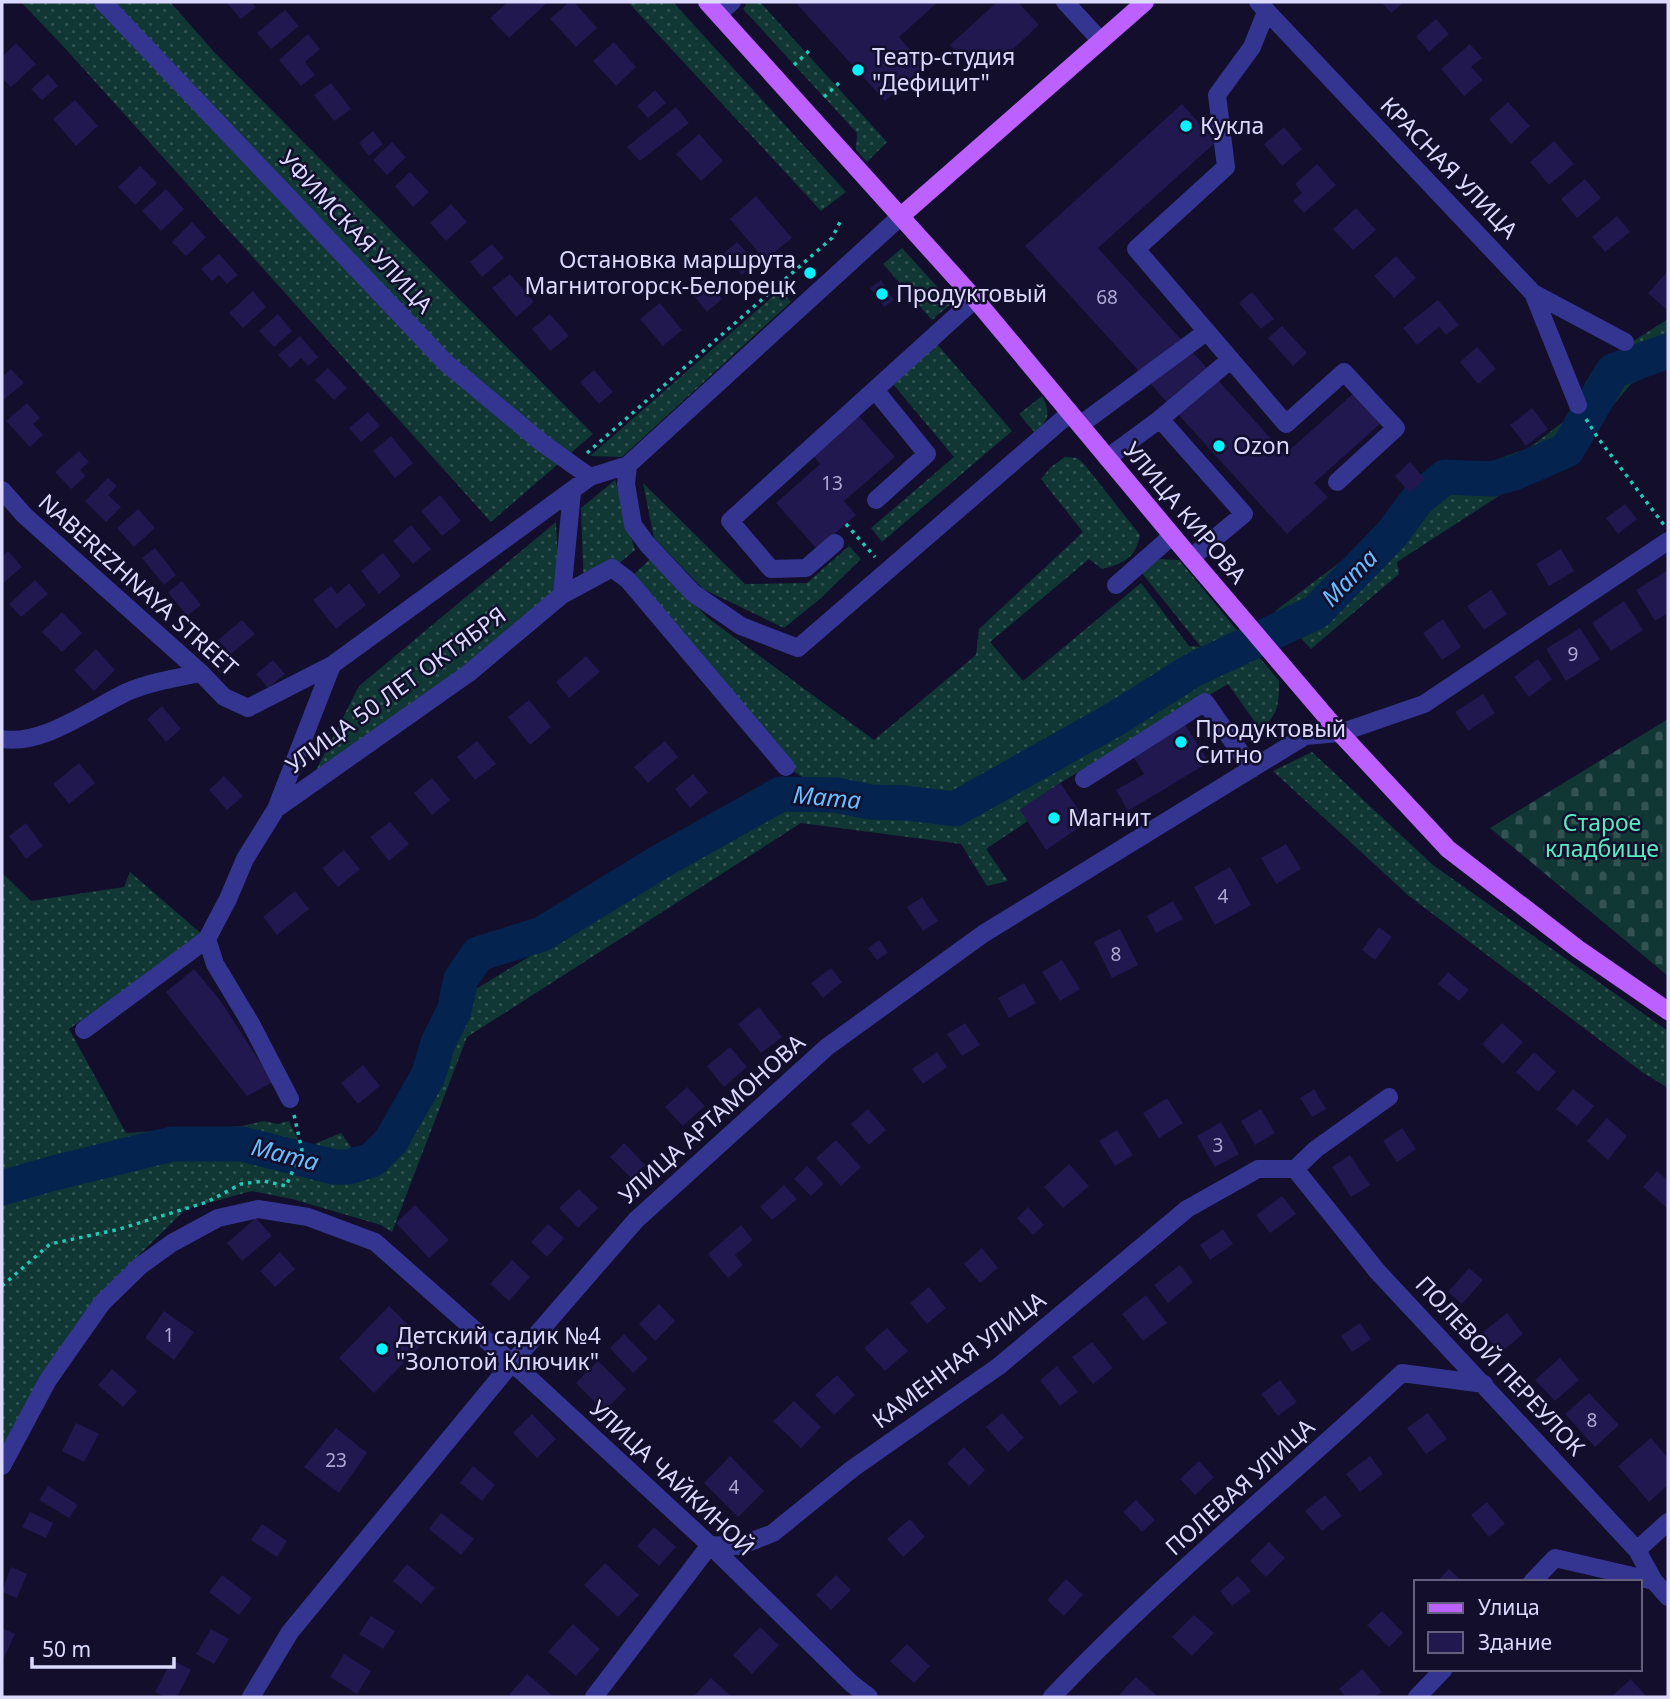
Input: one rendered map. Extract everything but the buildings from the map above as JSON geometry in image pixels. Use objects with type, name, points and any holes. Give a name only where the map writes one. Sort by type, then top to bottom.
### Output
[{"type":"main road","points":[[901,216],[1145,2]]},
{"type":"main road","name":"УЛИЦА КИРОВА","points":[[713,8],[975,299],[1340,733],[1448,849],[1578,949],[1668,1011]]},
{"type":"street","name":"УФИМСКАЯ УЛИЦА","points":[[103,2],[446,363],[590,477]]},
{"type":"street","points":[[713,8],[732,2]]},
{"type":"street","points":[[1065,2],[1101,41]]},
{"type":"street","points":[[1262,7],[1252,47],[1217,95],[1226,167],[1136,249],[1286,424],[1344,372],[1396,428],[1337,482]]},
{"type":"street","name":"КРАСНАЯ УЛИЦА","points":[[1262,7],[1533,293],[1625,342]]},
{"type":"street","points":[[332,665],[590,477],[628,465],[901,216]]},
{"type":"street","points":[[1533,293],[1578,405]]},
{"type":"street","points":[[835,543],[806,568],[771,569],[730,521],[975,299]]},
{"type":"street","points":[[628,465],[626,484],[633,525],[647,544],[693,593],[741,626],[798,648],[1075,419],[1206,332]]},
{"type":"street","points":[[1107,458],[1160,419],[1230,360]]},
{"type":"street","points":[[875,390],[926,454],[876,500]]},
{"type":"street","points":[[1160,419],[1244,514],[1191,558]]},
{"type":"street","name":"NABEREZHNAYA STREET","points":[[2,490],[24,515],[201,673],[224,697],[248,708],[332,665]]},
{"type":"street","points":[[562,595],[572,492]]},
{"type":"street","name":"УЛИЦА АРТАМОНОВА","points":[[251,1697],[290,1632],[511,1364],[636,1220],[827,1047],[983,934],[1305,736],[1340,733],[1424,704],[1666,533]]},
{"type":"street","points":[[1116,585],[1172,536]]},
{"type":"street","name":"УЛИЦА 50 ЛЕТ ОКТЯБРЯ","points":[[276,809],[469,673],[562,595],[612,568],[628,580],[786,767]]},
{"type":"street","name":"УЛИЦА 50 ЛЕТ ОКТЯБРЯ","points":[[206,939],[228,899],[245,859],[276,809],[332,665]]},
{"type":"street","points":[[2,739],[50,733],[129,691],[201,673]]},
{"type":"street","points":[[1084,779],[1205,702],[1252,769]]},
{"type":"street","points":[[84,1030],[206,939],[215,964],[251,1024],[290,1099]]},
{"type":"street","points":[[1295,1169],[1316,1149],[1389,1097]]},
{"type":"street","name":"КАМЕННАЯ УЛИЦА","points":[[710,1545],[740,1546],[773,1533],[852,1469],[999,1366],[1187,1209],[1258,1169],[1295,1169]]},
{"type":"street","name":"ПОЛЕВОЙ ПЕРЕУЛОК","points":[[1295,1169],[1377,1270],[1637,1550],[1654,1581],[1668,1597]]},
{"type":"street","name":"УЛИЦА ЧАЙКИНОЙ","points":[[2,1466],[48,1380],[102,1303],[140,1266],[172,1243],[218,1218],[258,1209],[308,1217],[375,1242],[710,1545],[852,1684],[869,1697]]},
{"type":"street","name":"ПОЛЕВАЯ УЛИЦА","points":[[1052,1697],[1201,1552],[1319,1450],[1402,1373],[1484,1384]]},
{"type":"street","points":[[1637,1550],[1668,1521]]},
{"type":"street","points":[[594,1697],[710,1545]]},
{"type":"street","points":[[1534,1580],[1555,1558],[1654,1581]]},
{"type":"street","points":[[1417,1697],[1442,1671]]},
{"type":"path","points":[[794,65],[810,50]]},
{"type":"path","points":[[824,97],[839,83]]},
{"type":"path","points":[[573,465],[832,238],[842,218]]},
{"type":"path","points":[[1598,438],[1666,533]]},
{"type":"path","points":[[846,524],[876,557]]},
{"type":"path","points":[[2,1286],[50,1244],[116,1230],[207,1202],[242,1184],[264,1181],[286,1186],[302,1150],[290,1099]]},
{"type":"green space","points":[[21,2],[170,2],[216,54],[593,434],[491,522]]},
{"type":"green space","points":[[628,2],[673,2],[846,192],[821,211]]},
{"type":"green space","points":[[748,2],[760,2],[887,142],[867,162],[856,150],[857,133],[743,9]]},
{"type":"green space","points":[[902,248],[952,303],[932,320],[883,264]]},
{"type":"green space","points":[[780,290],[791,302],[622,457],[590,456]]},
{"type":"green space","points":[[1668,319],[1668,366],[1631,384],[1582,442],[1397,562],[1399,574],[1311,649],[1275,611],[1459,473],[1529,448],[1563,422],[1596,365]]},
{"type":"green space","points":[[937,344],[1012,431],[882,542],[871,528],[954,457],[892,383]]},
{"type":"green space","points":[[1042,396],[1047,407],[1047,416],[1035,433],[1019,414]]},
{"type":"green space","points":[[1065,457],[1077,458],[1084,464],[1140,535],[1138,543],[1132,555],[1109,567],[1102,569],[1089,559],[990,642],[1023,681],[1141,583],[1189,646],[1201,647],[1141,572],[1158,559],[1179,560],[1279,681],[1277,708],[1266,724],[1260,729],[1228,684],[1060,783],[1020,810],[1028,821],[986,849],[1008,881],[987,886],[961,844],[801,823],[467,1037],[392,1232],[381,1225],[292,1199],[252,1191],[186,1209],[97,1296],[2,1456],[2,873],[31,901],[124,887],[130,872],[204,936],[69,1029],[126,1133],[242,1126],[264,1121],[278,1124],[289,1121],[302,1149],[341,1133],[359,1158],[384,1141],[448,1006],[781,803],[811,782],[786,767],[628,580],[650,559],[708,618],[874,740],[976,655],[979,629],[1083,532],[1041,479]]},
{"type":"green space","points":[[615,480],[635,550],[584,593],[581,508]]},
{"type":"green space","points":[[643,483],[745,584],[807,583],[849,546],[861,559],[821,598],[784,628],[703,589],[654,538]]},
{"type":"green space","points":[[556,522],[560,608],[305,792],[359,686]]},
{"type":"green space","name":"Старое кладбище","points":[[1668,719],[1668,976],[1490,828]]},
{"type":"green space","points":[[1312,752],[1433,865],[1668,1031],[1668,1088],[1642,1072],[1409,896],[1273,771]]},
{"type":"waterway","name":"Мата","points":[[2,1188],[172,1144],[242,1144],[334,1167],[348,1167],[372,1160],[391,1141],[428,1076],[438,1043],[454,1011],[461,979],[478,954],[542,934],[663,860],[781,794],[836,795],[870,802],[955,809],[1115,719],[1193,670],[1316,612],[1391,535],[1418,499],[1445,477],[1492,479],[1514,473],[1567,450],[1613,371],[1668,351]]},
{"type":"place","name":"Театр-студия \"Дефицит\"","points":[[858,70]]},
{"type":"place","name":"Кукла","points":[[1186,126]]},
{"type":"place","name":"Остановка маршрута Магнитогорск-Белорецк","points":[[810,273]]},
{"type":"place","name":"Продуктовый","points":[[882,294]]},
{"type":"place","name":"Ozon","points":[[1219,446]]},
{"type":"place","name":"Продуктовый Ситно","points":[[1181,742]]},
{"type":"place","name":"Магнит","points":[[1054,818]]},
{"type":"place","name":"Детский садик №4 \"Золотой Ключик\"","points":[[382,1349]]}]
